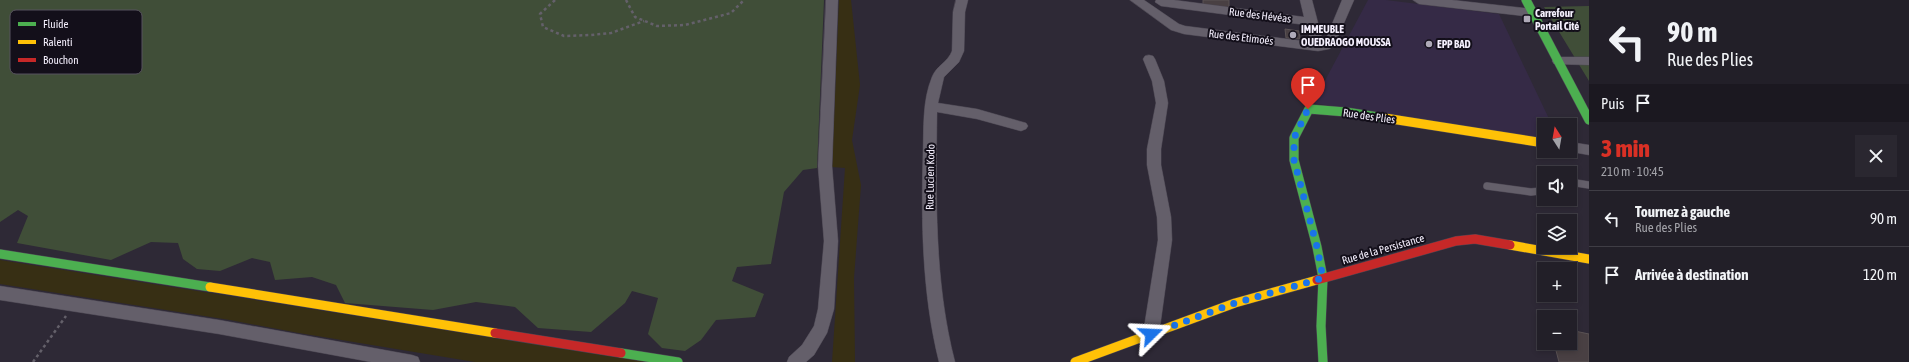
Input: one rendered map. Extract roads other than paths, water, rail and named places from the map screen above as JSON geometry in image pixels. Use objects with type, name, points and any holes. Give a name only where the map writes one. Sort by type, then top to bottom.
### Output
[{"type":"street","points":[[795,362],[808,350],[821,328],[826,309],[831,241],[825,166],[832,0]]},
{"type":"street","name":"Rue Lucien Kodo","points":[[947,362],[940,335],[932,273],[929,193],[932,107],[938,77],[942,70],[955,59],[958,51],[959,12],[962,0]]},
{"type":"street","name":"Rue des Etimoés","points":[[1136,0],[1162,19],[1184,30],[1318,47]]},
{"type":"street","points":[[1306,0],[1318,47],[1325,46],[1330,43],[1348,0]]},
{"type":"street","points":[[1419,0],[1533,13]]},
{"type":"street","points":[[1526,0],[1589,120]]},
{"type":"street","points":[[1161,1],[1162,19]]},
{"type":"street","name":"Rue des Hévéas","points":[[1161,1],[1311,22]]},
{"type":"street","points":[[1149,59],[1158,81],[1162,103],[1154,149],[1154,165],[1164,217],[1165,240],[1151,334]]},
{"type":"street","points":[[1558,61],[1589,61]]},
{"type":"street","points":[[932,107],[988,115],[1021,126]]},
{"type":"street","name":"Rue des Plies","points":[[1323,362],[1321,326],[1323,278],[1317,247],[1294,160],[1294,138],[1308,109],[1346,112],[1537,142]]},
{"type":"street","points":[[1577,148],[1589,150]]},
{"type":"street","name":"Rue de la Persistance","points":[[1075,362],[1235,303],[1443,244],[1475,239],[1589,259]]},
{"type":"street","points":[[0,254],[678,362]]},
{"type":"street","points":[[0,293],[218,327],[412,362]]},
{"type":"lane","points":[[1577,183],[1589,185]]},
{"type":"lane","points":[[1487,186],[1531,192],[1537,191]]},
{"type":"place","name":"Carrefour Portail Cité","points":[[1527,19]]},
{"type":"place","name":"IMMEUBLE OUEDRAOGO MOUSSA","points":[[1293,35]]},
{"type":"place","name":"EPP BAD","points":[[1429,44]]}]
